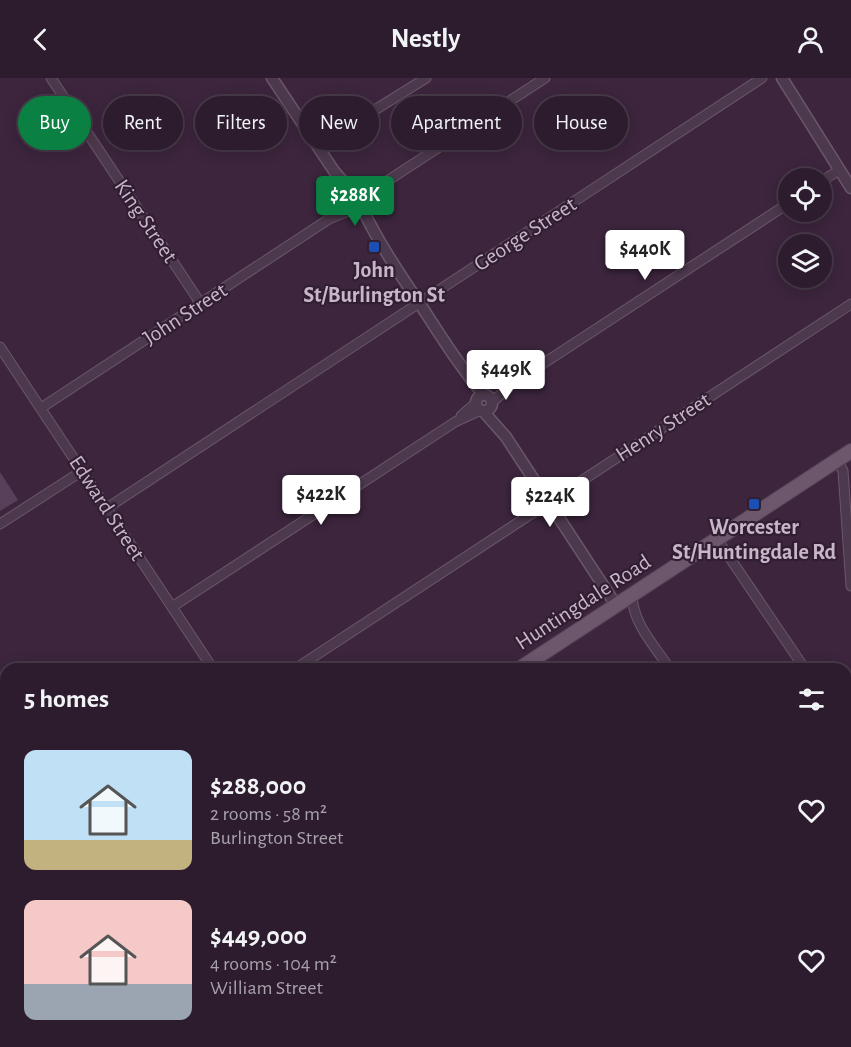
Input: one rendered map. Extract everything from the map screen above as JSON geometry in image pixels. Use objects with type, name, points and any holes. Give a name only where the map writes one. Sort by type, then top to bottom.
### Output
[{"type":"main road","name":"Huntingdale Road","points":[[534,663],[632,594],[851,451]]},
{"type":"street","name":"King Street","points":[[51,78],[201,304]]},
{"type":"street","points":[[272,78],[299,119]]},
{"type":"street","points":[[379,107],[426,78]]},
{"type":"street","name":"John Street","points":[[41,408],[545,78]]},
{"type":"street","name":"George Street","points":[[107,508],[762,78]]},
{"type":"street","points":[[782,78],[851,188]]},
{"type":"street","points":[[320,150],[616,605]]},
{"type":"street","points":[[832,175],[839,170]]},
{"type":"street","points":[[172,608],[778,210]]},
{"type":"street","name":"Henry Street","points":[[304,663],[851,304]]},
{"type":"street","name":"Edward Street","points":[[0,347],[3,359],[41,408],[209,663]]},
{"type":"street","points":[[837,460],[843,471],[851,586]]},
{"type":"street","points":[[0,524],[82,471]]},
{"type":"street","points":[[717,539],[801,663]]},
{"type":"street","points":[[632,594],[632,607],[636,619],[666,663]]},
{"type":"building","points":[[0,472],[18,500],[0,511]]},
{"type":"place","name":"John St/Burlington St","points":[[374,247]]},
{"type":"place","name":"Worcester St/Huntingdale Rd","points":[[754,504]]}]
